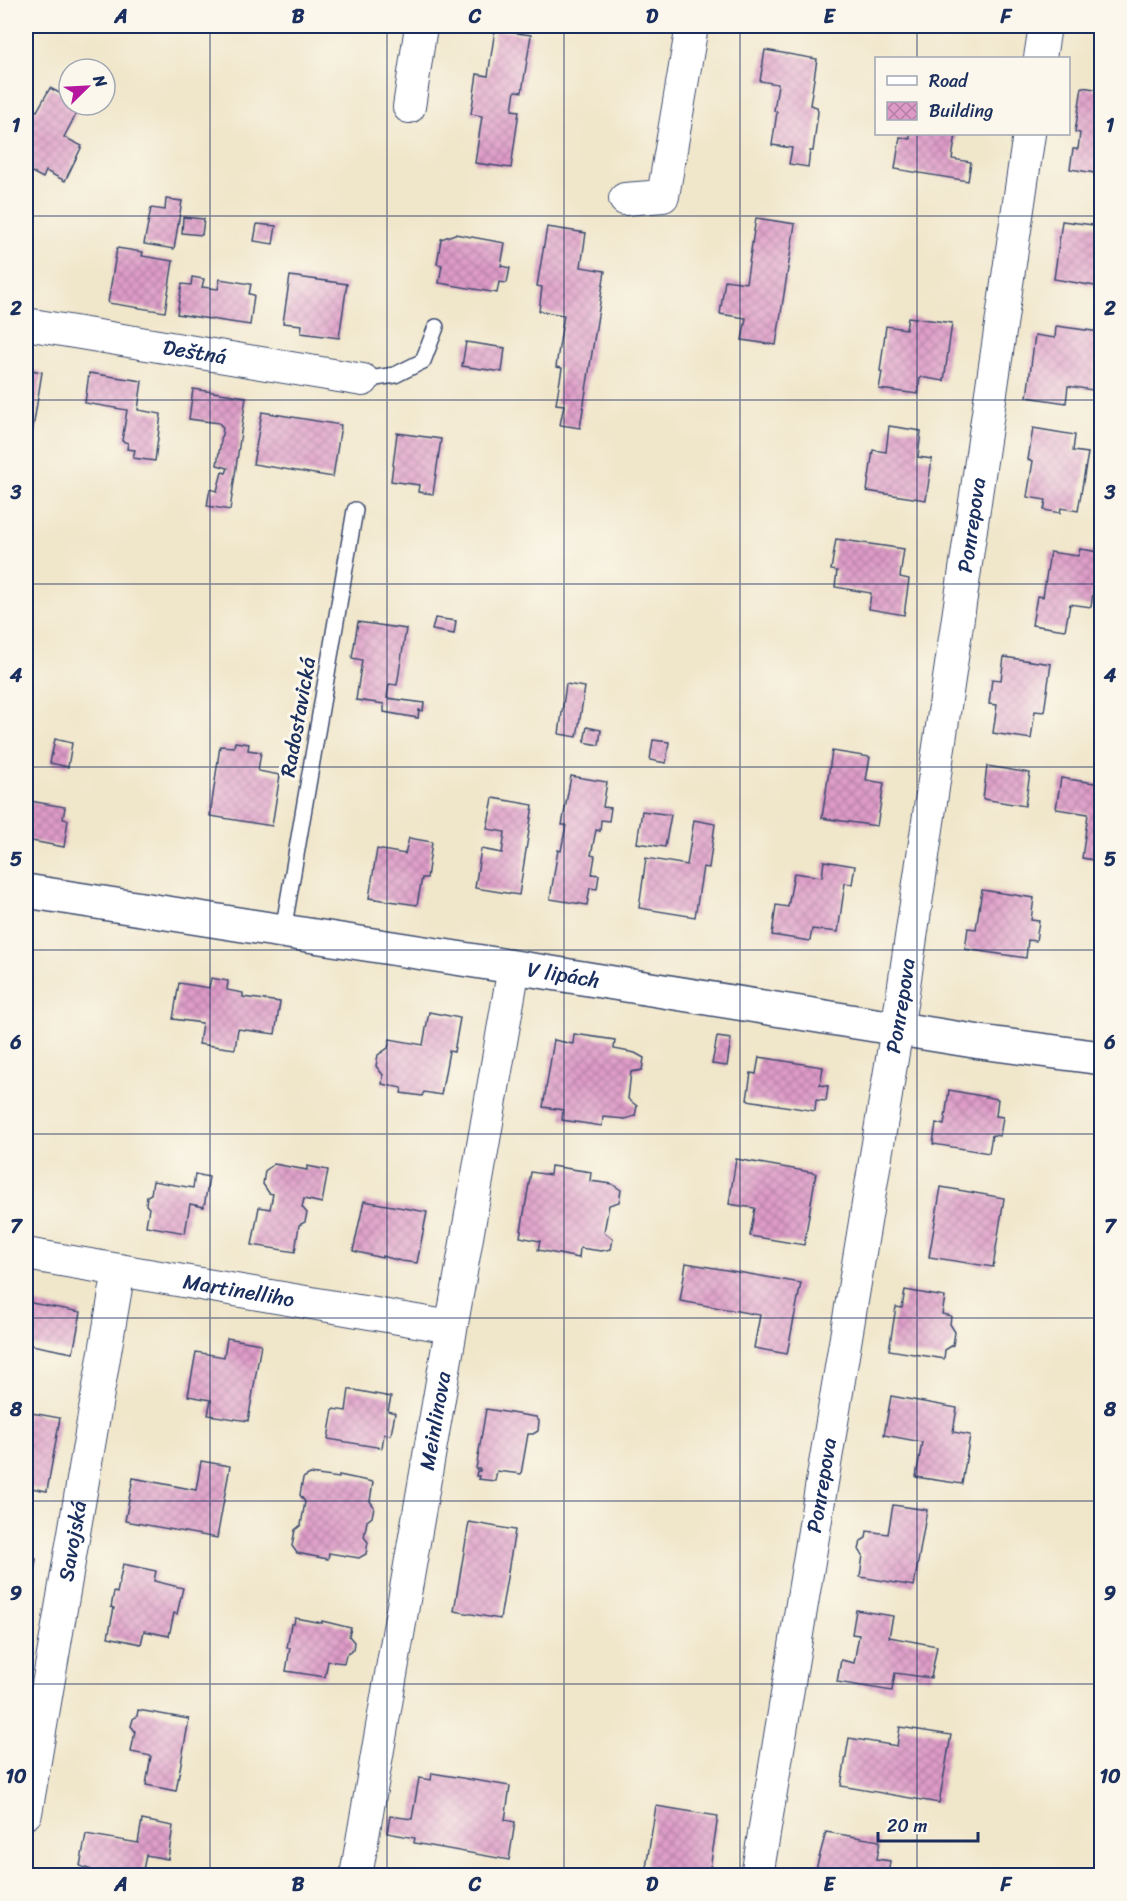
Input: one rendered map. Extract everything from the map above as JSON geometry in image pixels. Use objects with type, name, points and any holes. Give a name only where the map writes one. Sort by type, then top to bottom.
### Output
[{"type":"street","points":[[409,106],[421,26]]},
{"type":"street","points":[[625,199],[663,196],[692,26]]},
{"type":"street","points":[[1040,57],[1045,26]]},
{"type":"street","name":"Ponrepova","points":[[757,1875],[896,1029],[1029,135]]},
{"type":"street","name":"Deštná","points":[[26,324],[363,380]]},
{"type":"street","name":"V lipách","points":[[26,891],[896,1029],[1101,1058]]},
{"type":"street","name":"Meinlinova","points":[[356,1875],[514,967]]},
{"type":"street","name":"Martinelliho","points":[[26,1254],[451,1327]]},
{"type":"street","name":"Savojská","points":[[26,1813],[119,1270]]},
{"type":"lane","points":[[363,380],[395,375],[423,361],[436,327]]},
{"type":"lane","name":"Radostavická","points":[[283,931],[355,510]]},
{"type":"building","points":[[495,30],[531,35],[522,92],[515,91],[512,110],[519,111],[511,168],[475,163],[482,116],[471,114],[477,74],[488,76]]},
{"type":"building","points":[[765,50],[817,59],[810,105],[817,107],[818,112],[813,151],[810,151],[808,167],[789,164],[792,148],[772,145],[778,84],[760,81]]},
{"type":"building","points":[[1082,87],[1101,90],[1099,153],[1101,153],[1101,174],[1070,169],[1073,149],[1078,149],[1080,133],[1075,132]]},
{"type":"building","points":[[50,88],[57,92],[57,117],[75,117],[64,137],[82,146],[65,181],[46,171],[43,178],[26,169],[26,124],[33,109],[37,111]]},
{"type":"building","points":[[910,135],[956,135],[952,159],[971,162],[968,181],[895,169],[900,137],[910,139]]},
{"type":"building","points":[[166,199],[182,201],[174,249],[144,244],[151,208],[165,210]]},
{"type":"building","points":[[183,217],[204,219],[202,235],[182,233]]},
{"type":"building","points":[[756,218],[795,224],[776,345],[742,340],[746,318],[720,314],[725,280],[746,283]]},
{"type":"building","points":[[1062,221],[1101,226],[1101,287],[1054,279]]},
{"type":"building","points":[[257,224],[276,226],[273,244],[254,241]]},
{"type":"building","points":[[547,227],[586,233],[581,267],[605,271],[580,428],[560,425],[564,405],[556,404],[562,368],[556,367],[564,315],[539,311],[542,287],[537,286]]},
{"type":"building","points":[[455,234],[505,243],[501,266],[510,268],[507,283],[499,282],[497,293],[439,283],[442,265],[437,264],[441,239]]},
{"type":"building","points":[[117,248],[143,252],[142,256],[173,261],[165,312],[108,303]]},
{"type":"building","points":[[290,276],[347,284],[339,338],[301,333],[302,325],[283,323]]},
{"type":"building","points":[[192,277],[204,279],[202,287],[218,289],[220,279],[251,284],[249,294],[254,295],[250,325],[177,314],[182,284],[191,285]]},
{"type":"building","points":[[908,317],[952,323],[944,381],[920,377],[918,394],[879,389],[886,326],[906,329]]},
{"type":"building","points":[[1056,326],[1100,332],[1092,390],[1068,386],[1066,403],[1027,397],[1035,335],[1055,338]]},
{"type":"building","points":[[466,342],[505,348],[502,372],[462,366]]},
{"type":"building","points":[[26,369],[42,372],[27,466],[26,466]]},
{"type":"building","points":[[89,373],[142,381],[138,410],[161,414],[155,461],[133,458],[135,450],[127,449],[128,443],[122,441],[127,410],[85,403]]},
{"type":"building","points":[[193,389],[246,397],[230,510],[207,506],[210,489],[217,491],[222,472],[226,473],[228,468],[217,465],[223,428],[219,423],[189,419]]},
{"type":"building","points":[[262,412],[341,425],[333,477],[253,464]]},
{"type":"building","points":[[889,426],[921,431],[918,457],[932,459],[926,500],[867,491],[873,450],[886,452]]},
{"type":"building","points":[[1033,428],[1075,435],[1073,451],[1088,453],[1078,511],[1061,508],[1060,513],[1044,510],[1046,500],[1027,497],[1033,461],[1028,460]]},
{"type":"building","points":[[397,433],[441,439],[433,494],[418,492],[419,485],[391,481]]},
{"type":"building","points":[[836,539],[904,549],[900,577],[909,579],[904,615],[869,609],[871,593],[835,587],[837,571],[831,570]]},
{"type":"building","points":[[1080,549],[1099,552],[1091,607],[1070,604],[1065,630],[1032,625],[1037,596],[1043,597],[1050,552],[1078,556]]},
{"type":"building","points":[[435,618],[456,621],[454,634],[432,630]]},
{"type":"building","points":[[358,622],[406,629],[397,685],[389,684],[387,698],[424,703],[423,711],[419,710],[418,718],[384,712],[384,704],[356,700],[362,660],[352,658]]},
{"type":"building","points":[[1004,657],[1051,664],[1044,712],[1035,711],[1031,739],[993,733],[997,705],[989,704],[992,679],[1001,680]]},
{"type":"building","points":[[566,684],[585,687],[577,737],[559,734]]},
{"type":"building","points":[[587,727],[601,730],[599,745],[584,742]]},
{"type":"building","points":[[55,739],[72,743],[68,767],[50,763]]},
{"type":"building","points":[[653,740],[669,742],[666,763],[650,760]]},
{"type":"building","points":[[235,742],[249,744],[248,750],[261,752],[258,771],[280,775],[272,826],[210,816],[220,746],[234,747]]},
{"type":"building","points":[[832,751],[870,757],[866,780],[884,783],[877,826],[822,818]]},
{"type":"building","points":[[987,766],[1030,773],[1025,806],[983,799]]},
{"type":"building","points":[[571,776],[607,782],[603,807],[611,808],[609,821],[601,820],[600,831],[596,830],[591,855],[595,856],[592,874],[599,875],[597,889],[590,888],[587,905],[550,899],[558,850],[561,851],[566,825],[562,825]]},
{"type":"building","points":[[1061,778],[1101,784],[1101,861],[1082,858],[1088,814],[1056,809]]},
{"type":"building","points":[[493,798],[533,805],[519,895],[475,888],[481,849],[502,853],[505,832],[487,829]]},
{"type":"building","points":[[30,801],[65,807],[63,819],[68,820],[64,847],[26,840],[26,813],[28,814]]},
{"type":"building","points":[[642,811],[671,815],[665,847],[637,843]]},
{"type":"building","points":[[694,820],[715,824],[709,868],[703,867],[695,917],[639,908],[646,858],[687,865]]},
{"type":"building","points":[[409,838],[432,842],[427,878],[422,878],[417,905],[369,898],[377,849],[405,854]]},
{"type":"building","points":[[824,861],[855,866],[852,884],[845,883],[838,932],[812,929],[810,941],[772,935],[776,905],[788,907],[794,873],[822,877]]},
{"type":"building","points":[[982,890],[1034,898],[1031,920],[1039,921],[1036,941],[1028,940],[1026,958],[965,949],[968,928],[976,929]]},
{"type":"building","points":[[211,978],[228,981],[227,990],[243,993],[243,997],[280,1002],[275,1034],[238,1029],[235,1049],[199,1044],[202,1023],[173,1019],[179,983],[209,988]]},
{"type":"building","points":[[429,1012],[460,1018],[454,1052],[449,1051],[441,1095],[424,1092],[422,1096],[401,1093],[402,1088],[382,1084],[383,1075],[376,1066],[378,1055],[388,1048],[390,1039],[423,1045]]},
{"type":"building","points":[[574,1034],[615,1040],[614,1049],[635,1053],[644,1058],[642,1070],[631,1072],[628,1099],[637,1106],[635,1116],[625,1119],[603,1117],[602,1126],[562,1120],[563,1110],[543,1107],[554,1040],[573,1044]]},
{"type":"building","points":[[717,1037],[731,1039],[727,1066],[712,1064]]},
{"type":"building","points":[[759,1057],[823,1067],[820,1085],[828,1086],[826,1101],[816,1100],[815,1111],[747,1100],[751,1073],[756,1074]]},
{"type":"building","points":[[949,1090],[998,1099],[996,1116],[1003,1117],[1000,1136],[992,1135],[989,1153],[933,1144],[936,1123],[944,1125]]},
{"type":"building","points":[[736,1159],[816,1173],[804,1245],[750,1236],[755,1208],[729,1204]]},
{"type":"building","points":[[274,1164],[307,1170],[307,1166],[328,1170],[322,1203],[304,1199],[302,1207],[307,1213],[305,1222],[299,1225],[295,1252],[252,1245],[259,1207],[270,1209],[273,1194],[269,1193],[263,1184],[265,1171]]},
{"type":"building","points":[[551,1166],[591,1172],[590,1181],[612,1184],[621,1190],[619,1202],[609,1205],[604,1232],[613,1239],[611,1249],[601,1251],[580,1248],[579,1258],[538,1250],[540,1241],[520,1237],[531,1172],[550,1175]]},
{"type":"building","points":[[195,1174],[209,1177],[204,1207],[190,1204],[185,1233],[146,1226],[149,1208],[146,1205],[147,1196],[151,1194],[153,1181],[193,1188]]},
{"type":"building","points":[[941,1187],[1004,1198],[993,1267],[929,1257]]},
{"type":"building","points":[[364,1201],[427,1212],[417,1263],[353,1251]]},
{"type":"building","points":[[686,1263],[801,1283],[787,1354],[754,1348],[760,1315],[680,1301]]},
{"type":"building","points":[[905,1290],[945,1297],[942,1314],[951,1316],[950,1324],[955,1332],[953,1345],[945,1350],[944,1359],[889,1350],[896,1307],[902,1308]]},
{"type":"building","points":[[26,1302],[81,1312],[73,1353],[26,1344]]},
{"type":"building","points":[[227,1338],[261,1344],[248,1421],[208,1415],[211,1400],[188,1396],[196,1352],[224,1357]]},
{"type":"building","points":[[349,1389],[391,1397],[388,1411],[395,1413],[391,1435],[384,1434],[382,1448],[328,1439],[333,1409],[346,1411]]},
{"type":"building","points":[[891,1396],[957,1408],[953,1432],[970,1435],[962,1484],[916,1477],[922,1442],[884,1435]]},
{"type":"building","points":[[486,1409],[536,1417],[539,1421],[538,1431],[528,1434],[521,1474],[497,1471],[495,1481],[478,1479],[479,1476],[476,1476],[477,1471],[480,1471],[476,1469]]},
{"type":"building","points":[[26,1412],[60,1418],[47,1491],[26,1487]]},
{"type":"building","points":[[201,1461],[230,1466],[217,1538],[125,1521],[133,1478],[196,1490]]},
{"type":"building","points":[[310,1474],[339,1478],[339,1475],[373,1482],[370,1501],[374,1507],[372,1517],[367,1521],[364,1537],[368,1542],[366,1554],[359,1558],[329,1553],[328,1559],[297,1553],[292,1546],[295,1530],[301,1525],[305,1502],[300,1495],[303,1478]]},
{"type":"building","points":[[893,1505],[927,1510],[914,1586],[860,1577],[863,1555],[859,1550],[861,1541],[866,1538],[867,1531],[888,1534]]},
{"type":"building","points":[[469,1522],[515,1530],[500,1619],[454,1611]]},
{"type":"building","points":[[26,1544],[34,1546],[31,1559],[36,1559],[33,1579],[28,1578],[27,1585]]},
{"type":"building","points":[[123,1564],[156,1571],[154,1581],[183,1588],[169,1636],[144,1631],[141,1644],[108,1637],[114,1608],[111,1607],[114,1592],[117,1593]]},
{"type":"building","points":[[856,1610],[893,1616],[889,1637],[937,1646],[931,1678],[895,1673],[892,1691],[837,1682],[841,1660],[854,1663],[859,1635],[852,1634]]},
{"type":"building","points":[[295,1618],[351,1628],[349,1636],[354,1642],[353,1650],[346,1655],[344,1663],[328,1661],[325,1677],[286,1671],[291,1624],[294,1624]]},
{"type":"building","points":[[138,1710],[189,1719],[176,1791],[146,1785],[151,1756],[131,1752],[135,1731],[131,1726]]},
{"type":"building","points":[[900,1727],[951,1735],[939,1803],[841,1786],[849,1738],[897,1746]]},
{"type":"building","points":[[432,1773],[510,1786],[505,1820],[515,1822],[509,1860],[414,1843],[415,1838],[387,1833],[390,1816],[412,1819],[419,1778],[431,1780]]},
{"type":"building","points":[[656,1806],[718,1816],[709,1875],[645,1874]]},
{"type":"building","points":[[142,1820],[173,1826],[168,1859],[146,1855],[142,1875],[97,1875],[80,1866],[86,1834],[138,1843]]},
{"type":"building","points":[[826,1832],[880,1841],[877,1859],[890,1861],[888,1875],[818,1875],[819,1870],[816,1869]]}]
